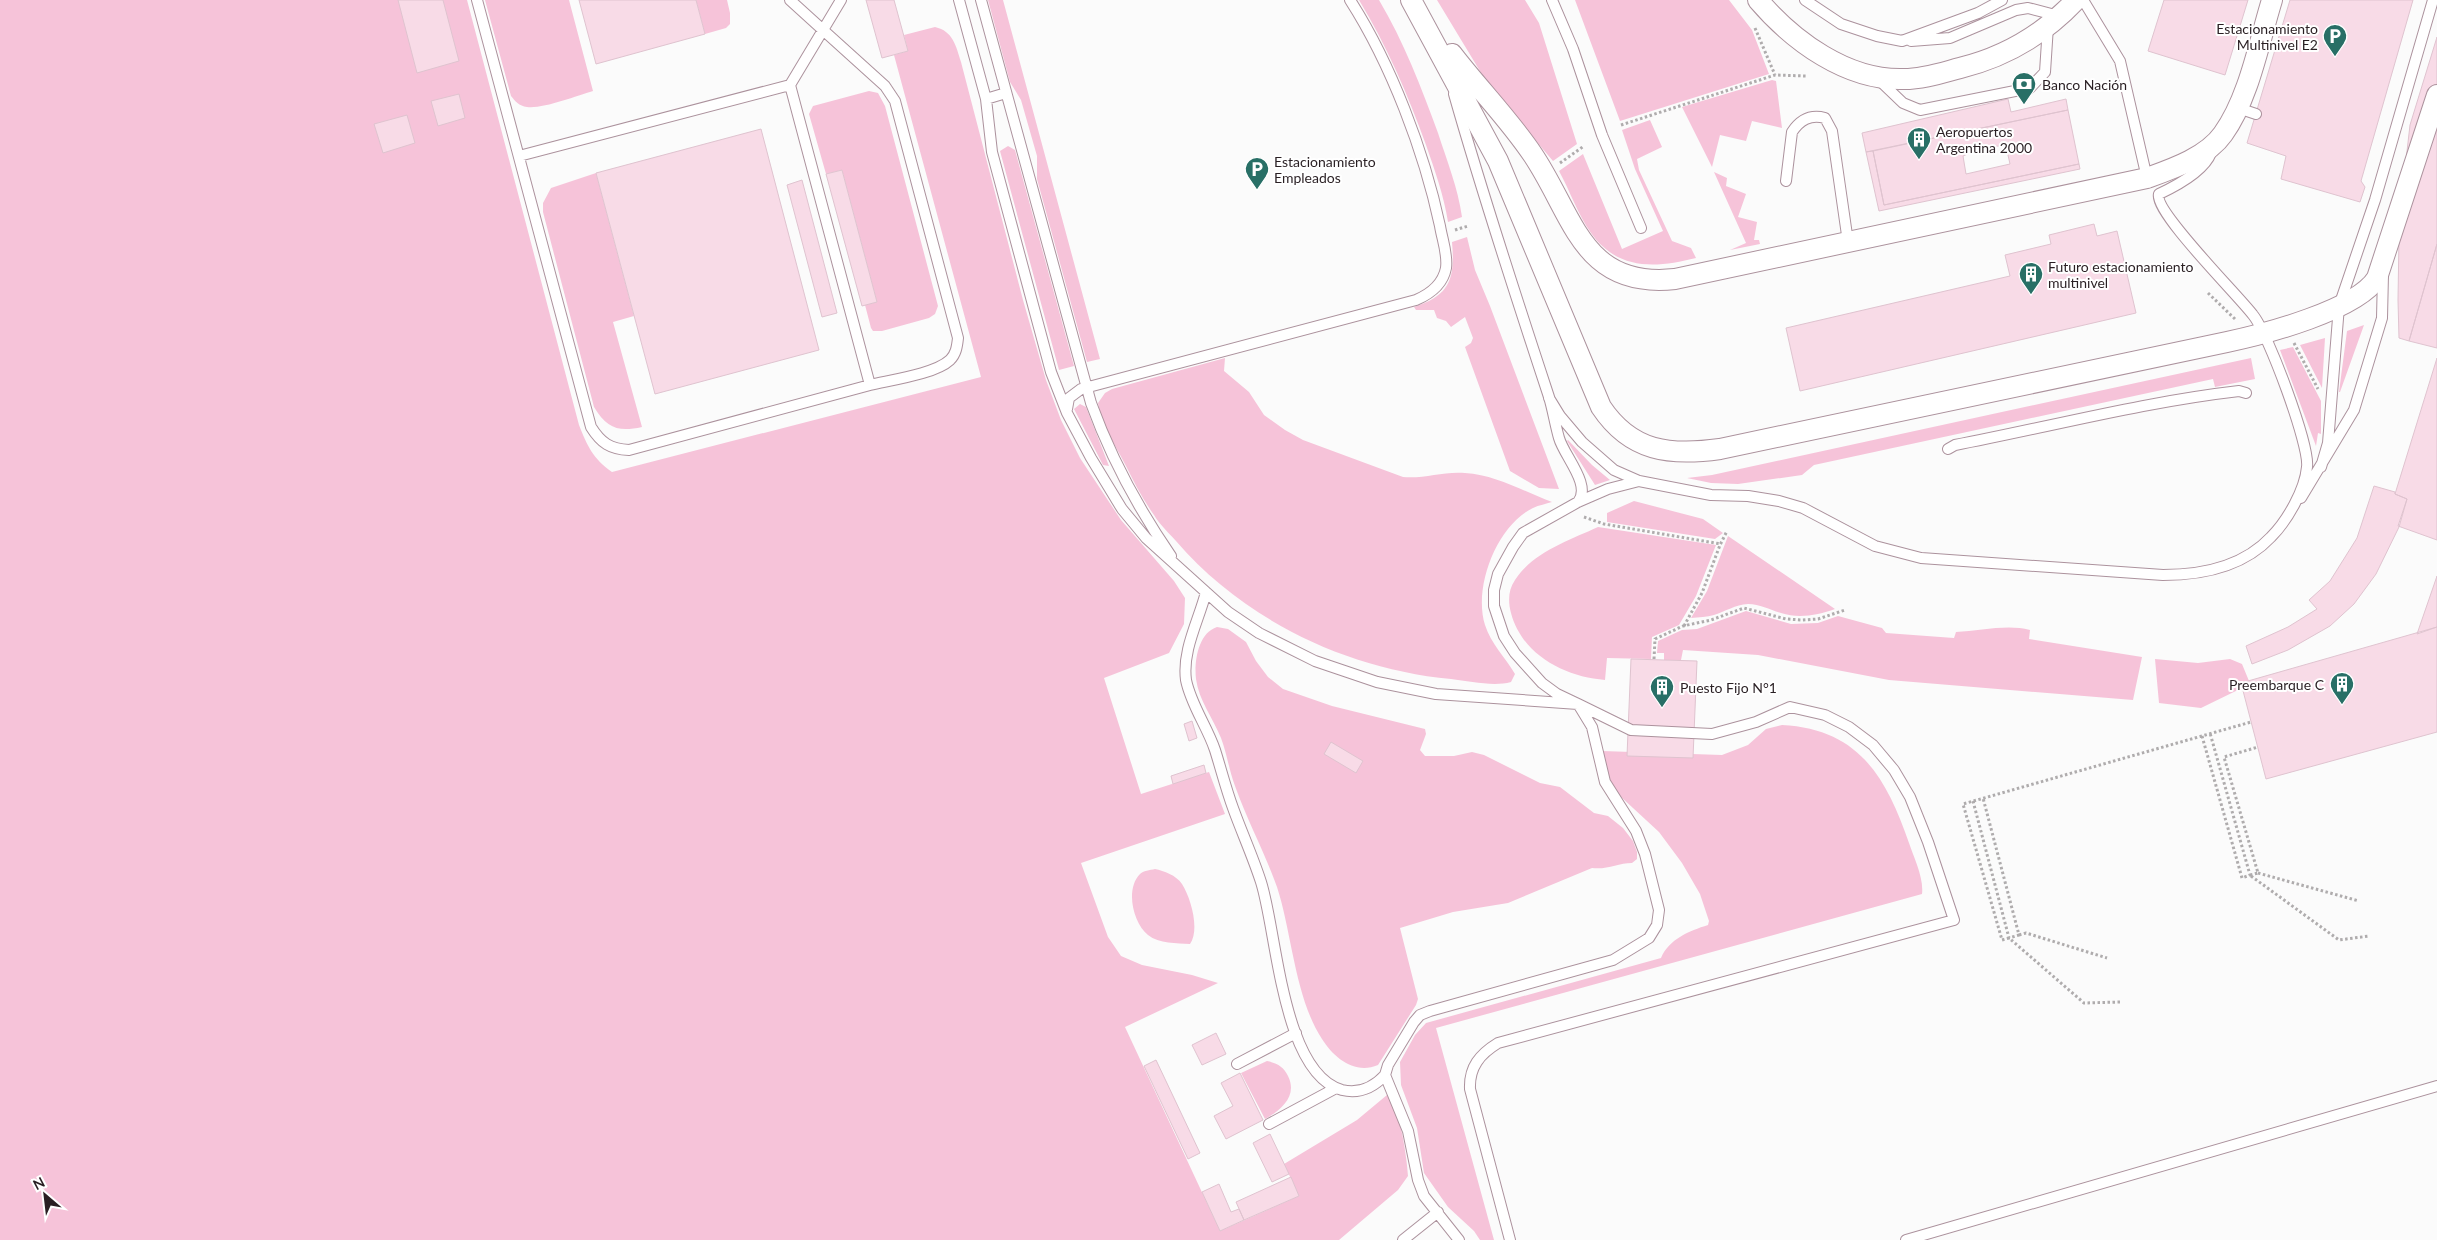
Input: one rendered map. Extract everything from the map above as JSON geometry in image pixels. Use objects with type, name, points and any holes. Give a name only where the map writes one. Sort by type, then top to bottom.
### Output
[{"type":"street","points":[[1758,0],[1788,31],[1813,50],[1832,60],[1871,75],[1902,79],[1915,78],[1973,65],[2017,47],[2054,21],[2076,0]]},
{"type":"street","points":[[1414,4],[1533,154],[1582,242],[1594,256],[1619,272],[1642,280],[1675,280],[2147,178],[2181,165],[2215,142],[2247,111],[2272,0]]},
{"type":"street","points":[[1414,4],[1498,161],[1601,407],[1610,422],[1625,435],[1660,450],[1682,452],[1720,449],[2264,333],[2338,306],[2367,291],[2377,278],[2437,95]]},
{"type":"lane","points":[[476,0],[591,427],[599,440],[607,446],[629,450],[939,368],[950,360],[956,351],[958,338],[896,101],[885,86],[790,0]]},
{"type":"lane","points":[[519,156],[790,86],[841,0]]},
{"type":"lane","points":[[960,0],[986,98],[992,152],[1051,372],[1067,413],[1122,509],[1146,538],[1228,612],[1259,633],[1315,662],[1377,682],[1436,694],[1578,704]]},
{"type":"lane","points":[[981,0],[1087,388],[1102,432],[1135,500],[1180,569]]},
{"type":"lane","points":[[1067,413],[1066,404],[1069,398],[1074,393],[1087,388],[1416,300],[1432,291],[1444,275],[1446,234],[1432,190],[1384,61],[1350,0]]},
{"type":"lane","points":[[1552,0],[1573,49],[1602,135],[1641,228]]},
{"type":"lane","points":[[1805,0],[1841,24],[1868,34],[1902,41],[1950,38],[2016,10],[2028,8],[2054,21],[2044,72],[2030,88],[1920,110],[1910,108],[1886,85],[1871,75]]},
{"type":"lane","points":[[1902,41],[1978,13],[2002,0]]},
{"type":"lane","points":[[2083,0],[2120,61],[2147,178]]},
{"type":"lane","points":[[2321,467],[2328,443],[2338,306],[2375,200],[2433,0]]},
{"type":"lane","points":[[1444,59],[1475,168],[1549,398],[1559,439],[1583,486],[1582,497],[1578,502]]},
{"type":"lane","points":[[790,86],[870,385]]},
{"type":"lane","points":[[986,98],[1006,93]]},
{"type":"lane","points":[[1786,181],[1792,132],[1796,125],[1803,120],[1817,116],[1824,118],[1832,131],[1848,242]]},
{"type":"lane","points":[[2215,142],[2208,161],[2157,197],[2171,222],[2254,315],[2264,333],[2307,450],[2307,469],[2287,519]]},
{"type":"lane","points":[[1549,398],[1571,430],[1592,452],[1614,470],[1639,481],[1711,495],[1748,496],[1779,501],[1803,508],[1875,546],[1921,558],[2115,573],[2187,575],[2236,563],[2254,552],[2287,519],[2321,467],[2352,416],[2382,318],[2384,261]]},
{"type":"lane","points":[[1948,449],[1955,445],[2149,404],[2202,395],[2246,392]]},
{"type":"lane","points":[[1510,1240],[1470,1089],[1469,1077],[1476,1062],[1486,1050],[1498,1043],[1954,920],[1928,842],[1910,797],[1894,770],[1873,745],[1849,727],[1825,715],[1790,707],[1756,722],[1712,734],[1631,730],[1556,694],[1542,683],[1515,653],[1498,622],[1494,606],[1494,590],[1506,558],[1524,533],[1578,502],[1608,489],[1639,481]]},
{"type":"lane","points":[[1206,592],[1186,660],[1186,680],[1193,704],[1215,749],[1223,782],[1261,882],[1272,926],[1283,992],[1296,1033],[1305,1056],[1320,1076],[1336,1088],[1352,1092],[1377,1084],[1385,1075],[1388,1065],[1420,1015],[1613,960],[1650,938],[1657,925],[1660,910],[1646,854],[1636,831],[1605,782],[1594,733],[1578,704]]},
{"type":"lane","points":[[1237,1064],[1296,1033]]},
{"type":"lane","points":[[1385,1075],[1408,1131],[1424,1196],[1459,1240]]},
{"type":"lane","points":[[1906,1240],[2437,1086]]},
{"type":"lane","points":[[1269,1124],[1336,1088]]},
{"type":"lane","points":[[1403,1240],[1438,1212]]},
{"type":"path","points":[[1755,28],[1775,75]]},
{"type":"path","points":[[1621,126],[1775,75],[1806,76]]},
{"type":"path","points":[[1557,165],[1584,146]]},
{"type":"path","points":[[1446,234],[1468,226]]},
{"type":"path","points":[[2294,343],[2322,394]]},
{"type":"path","points":[[1584,517],[1604,524],[1721,544]]},
{"type":"path","points":[[1683,626],[1702,593],[1728,531]]},
{"type":"path","points":[[1654,659],[1655,639],[1683,626],[1710,620],[1744,608],[1753,608],[1786,619],[1802,620],[1818,619],[1845,610]]},
{"type":"path","points":[[2107,958],[2026,933],[2002,940],[1963,804],[2251,722]]},
{"type":"path","points":[[2210,734],[2250,875],[2339,940],[2369,936]]},
{"type":"path","points":[[2202,736],[2242,878],[2258,873],[2359,901]]},
{"type":"path","points":[[2258,747],[2224,757],[2258,873]]},
{"type":"path","points":[[1983,798],[2019,935]]},
{"type":"path","points":[[1973,801],[2009,938],[2084,1003],[2120,1002]]},
{"type":"shaded area","points":[[0,0],[467,0],[579,425],[591,451],[612,472],[981,377],[894,55],[908,51],[904,35],[935,27],[946,32],[953,40],[961,62],[1023,300],[1046,380],[1061,420],[1080,458],[1121,520],[1174,581],[1185,598],[1184,624],[1169,653],[1104,678],[1141,794],[1209,772],[1225,814],[1081,863],[1108,937],[1121,956],[1142,965],[1192,975],[1218,983],[1125,1027],[1220,1231],[1299,1196],[1284,1164],[1357,1120],[1387,1095],[1392,1101],[1399,1121],[1408,1176],[1398,1190],[1339,1240],[0,1240]]},
{"type":"shaded area","points":[[485,0],[569,0],[593,91],[542,106],[527,107],[518,103],[511,96]]},
{"type":"shaded area","points":[[696,0],[727,0],[730,24],[726,28],[705,34]]},
{"type":"shaded area","points":[[988,0],[1003,0],[1100,359],[1087,362],[1037,179],[1037,156],[1021,100],[1010,82]]},
{"type":"shaded area","points":[[1359,0],[1379,0],[1404,48],[1438,133],[1455,185],[1462,217],[1448,222],[1436,174],[1412,108],[1388,53]]},
{"type":"shaded area","points":[[1437,0],[1525,0],[1539,23],[1577,144],[1553,161],[1489,86]]},
{"type":"shaded area","points":[[1575,0],[1729,0],[1752,30],[1769,74],[1620,121]]},
{"type":"shaded area","points":[[1772,80],[1776,81],[1782,128],[1752,121],[1746,141],[1720,135],[1712,167],[1682,107]]},
{"type":"shaded area","points":[[869,91],[878,93],[885,106],[938,306],[935,314],[929,318],[882,331],[873,331],[871,328],[865,305],[877,302],[842,170],[826,174],[809,114],[813,106]]},
{"type":"shaded area","points":[[1650,120],[1662,147],[1637,159],[1639,170],[1672,241],[1691,248],[1696,258],[1652,265],[1639,264],[1613,254],[1602,245],[1586,226],[1559,171],[1583,154],[1622,249],[1663,231],[1635,169],[1622,130]]},
{"type":"shaded area","points":[[1008,146],[1015,150],[1074,366],[1059,370],[1000,151]]},
{"type":"shaded area","points":[[1714,172],[1727,178],[1726,186],[1746,194],[1738,217],[1757,222],[1754,240],[1759,240],[1760,244],[1730,250],[1746,243]]},
{"type":"shaded area","points":[[596,173],[634,316],[613,322],[642,427],[620,429],[614,427],[604,420],[594,407],[543,212],[543,203],[551,188]]},
{"type":"shaded area","points":[[1467,237],[1475,270],[1559,489],[1539,488],[1510,471],[1465,347],[1471,343],[1473,338],[1465,317],[1451,327],[1446,321],[1437,318],[1434,310],[1416,310],[1414,307],[1436,297],[1443,291],[1448,284],[1453,266],[1452,242]]},
{"type":"shaded area","points":[[2364,325],[2340,392],[2339,392],[2347,331]]},
{"type":"shaded area","points":[[2325,338],[2322,388],[2300,345]]},
{"type":"shaded area","points":[[2293,347],[2321,401],[2321,434],[2318,433],[2316,446],[2280,350]]},
{"type":"shaded area","points":[[1225,358],[1224,371],[1249,392],[1264,415],[1303,440],[1403,477],[1449,473],[1476,474],[1499,480],[1552,502],[1533,508],[1520,516],[1509,528],[1499,542],[1485,576],[1482,610],[1485,625],[1494,644],[1515,674],[1511,682],[1497,684],[1481,683],[1412,673],[1336,652],[1300,636],[1266,617],[1233,595],[1203,569],[1162,526],[1142,497],[1109,435],[1098,403],[1105,393],[1112,389]]},
{"type":"shaded area","points":[[2251,358],[2255,379],[2215,387],[2213,379],[1814,465],[1802,475],[1738,484],[1711,483],[1687,478],[1712,475]]},
{"type":"shaded area","points":[[1080,404],[1086,407],[1109,466],[1103,465],[1074,409]]},
{"type":"shaded area","points":[[1568,440],[1592,465],[1610,480],[1595,485]]},
{"type":"shaded area","points":[[1634,501],[1703,519],[1723,533],[1715,539],[1607,522],[1607,513]]},
{"type":"shaded area","points":[[1598,527],[1716,545],[1696,596],[1679,625],[1652,637],[1651,659],[1607,658],[1605,680],[1590,678],[1561,669],[1535,652],[1517,628],[1511,613],[1509,600],[1515,580],[1532,562],[1564,542]]},
{"type":"shaded area","points":[[1728,536],[1835,609],[1795,616],[1748,604],[1711,616],[1691,618],[1707,591]]},
{"type":"shaded area","points":[[1746,611],[1791,624],[1818,623],[1838,616],[1882,628],[1886,633],[1954,638],[1956,632],[2021,628],[2030,630],[2029,639],[2142,657],[2133,700],[1889,680],[1758,655],[1683,650],[1681,660],[1664,660],[1664,653],[1657,653],[1658,641],[1682,630],[1697,629]]},
{"type":"shaded area","points":[[1217,627],[1228,629],[1246,642],[1256,661],[1268,677],[1283,689],[1332,706],[1425,729],[1426,734],[1420,750],[1425,756],[1454,756],[1472,752],[1484,755],[1540,783],[1560,787],[1594,813],[1608,816],[1623,828],[1633,841],[1637,852],[1637,859],[1632,863],[1592,868],[1508,903],[1453,912],[1400,928],[1418,999],[1416,1005],[1378,1065],[1361,1068],[1346,1063],[1327,1046],[1313,1023],[1300,985],[1277,887],[1240,799],[1221,738],[1203,702],[1198,687],[1196,679],[1197,657],[1201,642],[1205,635]]},
{"type":"shaded area","points":[[2155,659],[2198,663],[2230,659],[2242,664],[2249,681],[2241,683],[2242,688],[2201,708],[2159,703]]},
{"type":"shaded area","points":[[1782,725],[1809,729],[1831,736],[1850,747],[1866,761],[1879,778],[1900,819],[1920,875],[1922,894],[1436,1028],[1494,1240],[1480,1240],[1474,1231],[1448,1207],[1424,1173],[1417,1128],[1401,1085],[1400,1062],[1415,1035],[1426,1023],[1661,958],[1674,941],[1687,933],[1708,925],[1709,921],[1700,894],[1682,863],[1659,832],[1620,796],[1609,780],[1602,751],[1722,755],[1748,745],[1766,729]]},
{"type":"shaded area","points":[[1155,869],[1173,876],[1182,884],[1185,890],[1191,905],[1194,923],[1193,938],[1190,944],[1152,938],[1138,923],[1132,897],[1135,880],[1145,871]]},
{"type":"shaded area","points":[[1267,1061],[1277,1064],[1284,1070],[1291,1083],[1291,1090],[1282,1107],[1265,1119],[1241,1073]]},
{"type":"building","points":[[398,0],[443,0],[459,61],[417,73]]},
{"type":"building","points":[[579,0],[696,0],[705,34],[596,64]]},
{"type":"building","points":[[866,0],[894,0],[908,51],[882,58]]},
{"type":"building","points":[[2164,0],[2248,0],[2225,75],[2148,51]]},
{"type":"building","name":"Estacionamiento Multinivel E2","points":[[2290,0],[2413,0],[2361,181],[2365,187],[2360,202],[2281,179],[2286,156],[2247,143]]},
{"type":"building","points":[[2437,37],[2437,244],[2409,341],[2399,338],[2398,300],[2399,236],[2406,160],[2410,125]]},
{"type":"building","points":[[459,94],[465,118],[438,126],[431,101]]},
{"type":"building","points":[[2008,99],[2011,112],[2066,99],[2068,110],[1866,152],[1862,133]]},
{"type":"building","name":"Aeropuertos Argentina 2000","points":[[2068,110],[2079,164],[1884,205],[1873,151]],"holes":[[[2006,146],[2010,164],[1966,174],[1963,156],[1979,149]]]},
{"type":"building","points":[[407,115],[415,143],[383,153],[374,124]]},
{"type":"building","points":[[761,129],[819,350],[655,394],[596,173]]},
{"type":"building","points":[[1873,151],[1884,205],[2079,164],[2080,169],[1879,211],[1866,152]]},
{"type":"building","points":[[842,170],[877,302],[862,306],[826,174]]},
{"type":"building","points":[[802,180],[837,313],[822,317],[787,185]]},
{"type":"building","name":"Futuro estacionamiento multinivel","points":[[2094,224],[2097,236],[2117,231],[2136,313],[1800,391],[1786,328],[2010,276],[2005,255],[2051,244],[2049,235]]},
{"type":"building","points":[[2437,244],[2437,348],[2409,341]]},
{"type":"building","points":[[2437,358],[2437,540],[2398,526],[2407,499],[2395,494]]},
{"type":"building","points":[[2374,486],[2395,492],[2395,494],[2407,499],[2399,527],[2376,574],[2354,604],[2330,626],[2288,650],[2252,664],[2246,646],[2288,627],[2317,609],[2309,600],[2330,581],[2357,538]]},
{"type":"building","points":[[2437,576],[2437,627],[2417,634]]},
{"type":"building","name":"Preembarque C","points":[[2437,627],[2437,732],[2266,779],[2241,683]]},
{"type":"building","name":"Puesto Fijo N°1","points":[[1631,659],[1697,661],[1693,758],[1627,756]]},
{"type":"building","points":[[1192,721],[1197,738],[1189,741],[1184,724]]},
{"type":"building","points":[[1331,742],[1363,761],[1356,773],[1324,754]]},
{"type":"building","points":[[1204,765],[1206,773],[1173,784],[1171,776]]},
{"type":"building","points":[[1216,1033],[1226,1054],[1202,1065],[1192,1045]]},
{"type":"building","points":[[1156,1060],[1200,1153],[1188,1159],[1144,1066]]},
{"type":"building","points":[[1240,1073],[1263,1120],[1226,1139],[1214,1116],[1233,1106],[1221,1083]]},
{"type":"building","points":[[1270,1134],[1289,1174],[1272,1182],[1253,1143]]},
{"type":"building","points":[[1291,1177],[1299,1196],[1244,1220],[1236,1202]]},
{"type":"building","points":[[1219,1184],[1231,1212],[1239,1209],[1244,1220],[1220,1231],[1202,1192]]},
{"type":"place","name":"Estacionamiento Multinivel E2","points":[[2335,57]]},
{"type":"place","name":"Banco Nación","points":[[2024,105]]},
{"type":"place","name":"Aeropuertos Argentina 2000","points":[[1919,160]]},
{"type":"place","name":"Estacionamiento Empleados","points":[[1257,190]]},
{"type":"place","name":"Futuro estacionamiento multinivel","points":[[2031,295]]},
{"type":"place","name":"Preembarque C","points":[[2342,705]]},
{"type":"place","name":"Puesto Fijo N°1","points":[[1662,708]]}]
